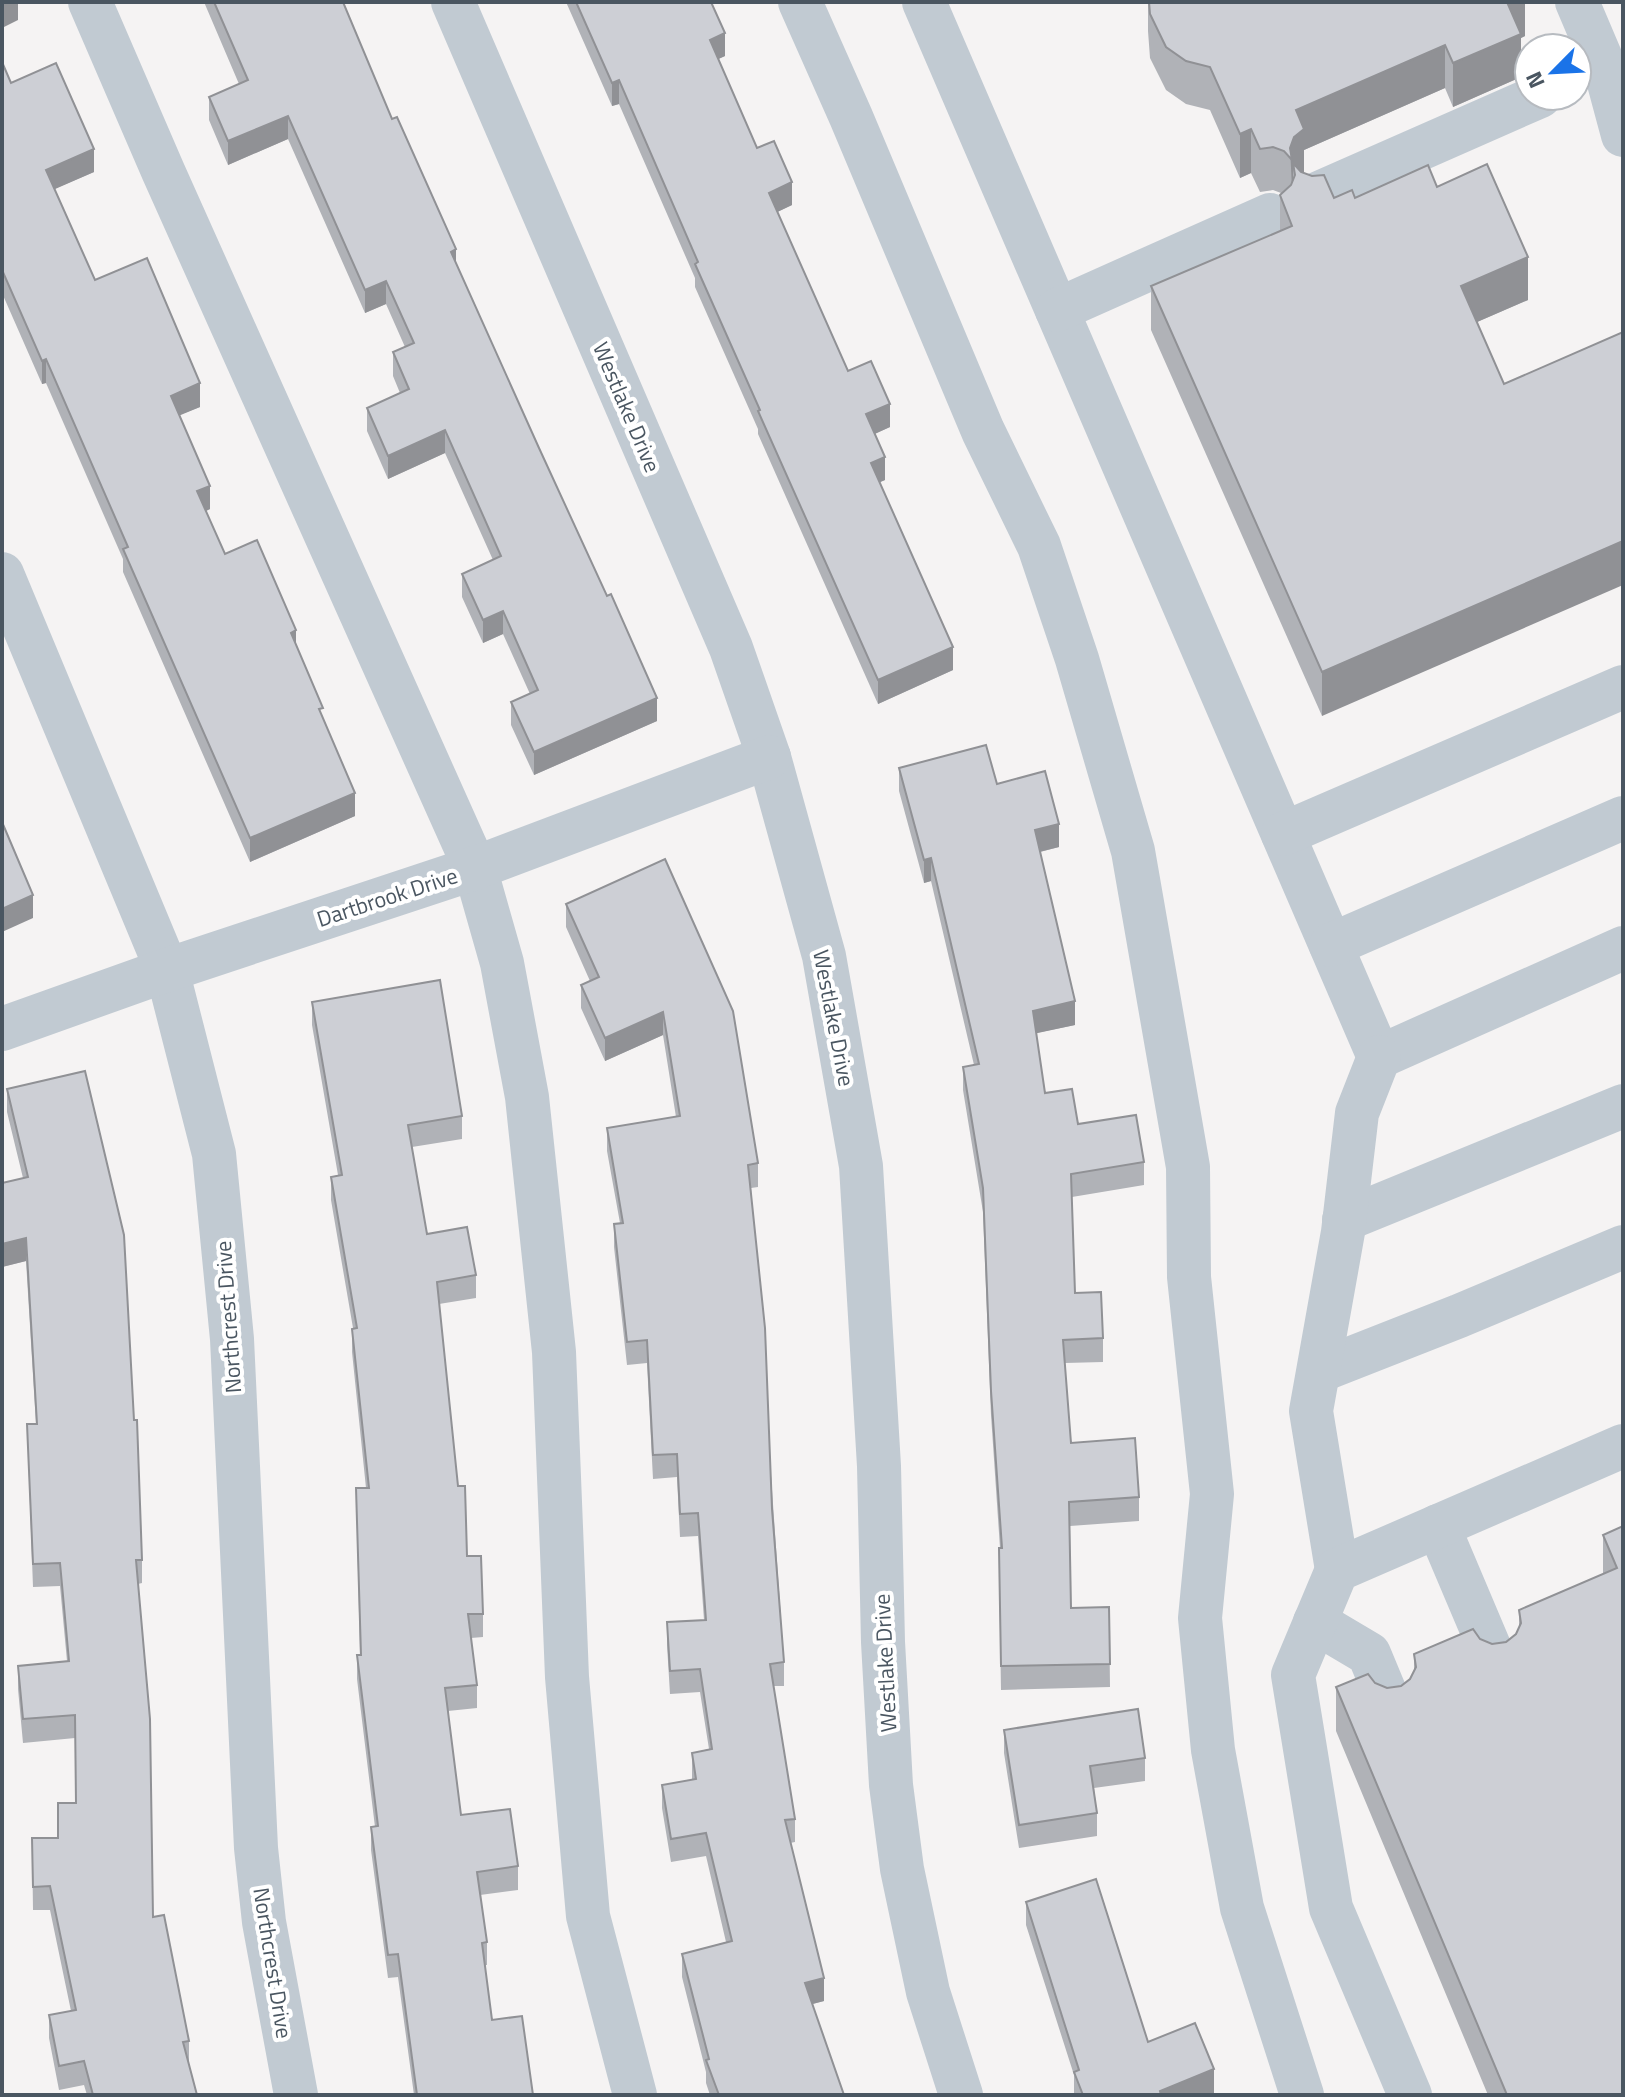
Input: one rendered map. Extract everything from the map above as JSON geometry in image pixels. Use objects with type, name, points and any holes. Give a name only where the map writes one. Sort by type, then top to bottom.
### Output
[{"type":"street","points":[[90,2],[475,868],[502,963],[527,1097],[554,1352],[567,1677],[588,1916],[635,2095]]},
{"type":"street","name":"Westlake Drive","points":[[453,2],[731,648],[769,757],[824,956],[861,1166],[879,1466],[883,1642],[891,1785],[902,1869],[928,1992],[961,2095]]},
{"type":"street","points":[[800,2],[983,431],[1039,546],[1077,659],[1133,851],[1188,1167],[1189,1277],[1212,1494],[1200,1618],[1213,1750],[1242,1908],[1302,2095]]},
{"type":"street","points":[[924,2],[1379,1057]]},
{"type":"street","points":[[1577,2],[1623,135]]},
{"type":"street","points":[[1602,73],[1617,25],[1623,22]]},
{"type":"street","points":[[1315,195],[1513,108]]},
{"type":"street","points":[[1057,310],[1270,215]]},
{"type":"street","name":"Northcrest Drive","points":[[2,574],[167,970],[214,1154],[232,1339],[256,1848],[264,1922],[296,2095]]},
{"type":"street","points":[[1283,834],[1623,687]]},
{"type":"street","name":"Dartbrook Drive","points":[[2,1029],[167,970],[475,868],[769,757]]},
{"type":"street","points":[[1331,945],[1623,818]]},
{"type":"street","points":[[1410,2095],[1331,1908],[1293,1675],[1337,1570],[1311,1411],[1344,1220],[1357,1113],[1379,1057],[1623,948]]},
{"type":"street","points":[[1344,1220],[1623,1106]]},
{"type":"street","points":[[1319,1371],[1623,1247]]},
{"type":"street","points":[[1337,1570],[1623,1446]]},
{"type":"street","points":[[1438,1526],[1496,1663]]},
{"type":"street","points":[[1315,1622],[1369,1654],[1391,1707]]},
{"type":"building","points":[[214,2],[343,2],[392,119],[397,117],[456,249],[451,252],[539,448],[607,596],[611,594],[657,698],[534,752],[511,702],[538,690],[503,611],[483,620],[462,574],[501,556],[445,430],[388,456],[367,408],[409,389],[393,352],[414,343],[386,281],[365,290],[288,116],[228,141],[209,97],[248,80]]},
{"type":"building","points":[[576,2],[711,2],[725,33],[710,40],[757,148],[774,141],[792,182],[769,193],[848,371],[871,361],[890,404],[866,414],[885,457],[871,463],[953,647],[878,680],[758,411],[619,80],[612,83]]},
{"type":"building","points":[[1149,2],[1507,2],[1520,32],[1513,32],[1513,37],[1453,63],[1445,45],[1296,110],[1304,129],[1294,137],[1290,148],[1292,160],[1284,151],[1273,147],[1260,149],[1251,129],[1240,134],[1210,67],[1186,61],[1166,47],[1150,14]]},
{"type":"building","points":[[2,62],[11,83],[56,63],[94,149],[46,170],[95,280],[147,258],[200,383],[171,396],[210,486],[197,491],[225,554],[257,540],[296,630],[291,633],[355,793],[250,838],[123,549],[128,547],[46,359],[42,361],[2,270]]},
{"type":"building","points":[[1293,163],[1301,172],[1312,176],[1324,175],[1334,198],[1352,190],[1355,198],[1428,165],[1437,187],[1487,164],[1528,257],[1461,286],[1504,384],[1623,332],[1623,541],[1322,672],[1151,286],[1292,226],[1280,195],[1291,185],[1295,175]]},
{"type":"building","points":[[986,745],[997,784],[1045,771],[1059,824],[1035,830],[1075,1001],[1033,1011],[1045,1093],[1072,1089],[1078,1124],[1136,1115],[1144,1162],[1071,1174],[1075,1293],[1101,1292],[1103,1338],[1063,1340],[1071,1443],[1135,1438],[1139,1497],[1069,1502],[1071,1608],[1109,1607],[1110,1664],[1001,1666],[999,1548],[1002,1548],[991,1391],[983,1188],[963,1067],[979,1064],[931,858],[924,860],[899,768]]},
{"type":"building","points":[[2,822],[33,895],[2,909]]},
{"type":"building","points":[[665,859],[733,1011],[758,1163],[748,1165],[765,1328],[772,1509],[784,1662],[770,1664],[795,1819],[785,1820],[824,1978],[805,1983],[844,2095],[719,2095],[706,2060],[709,2059],[682,1954],[732,1941],[706,1833],[671,1839],[662,1785],[696,1779],[692,1753],[712,1749],[700,1669],[670,1671],[667,1622],[706,1620],[698,1513],[680,1514],[677,1454],[653,1455],[647,1340],[627,1342],[614,1224],[623,1223],[607,1128],[680,1116],[663,1012],[605,1038],[581,985],[599,977],[566,904]]},
{"type":"building","points":[[440,980],[462,1116],[408,1125],[427,1234],[467,1227],[476,1275],[437,1282],[458,1486],[465,1486],[467,1556],[481,1556],[483,1614],[468,1614],[477,1685],[445,1688],[461,1815],[510,1809],[518,1866],[477,1872],[487,1942],[482,1943],[492,2020],[522,2016],[533,2095],[417,2095],[398,1954],[388,1955],[371,1827],[378,1826],[357,1655],[361,1655],[356,1488],[369,1488],[352,1329],[357,1328],[331,1177],[342,1175],[312,1002]]},
{"type":"building","points":[[85,1071],[124,1235],[134,1420],[137,1420],[142,1560],[136,1560],[150,1719],[153,1917],[164,1915],[189,2041],[183,2042],[197,2095],[93,2095],[84,2061],[59,2066],[49,2015],[76,2010],[50,1886],[33,1887],[32,1838],[58,1838],[58,1803],[76,1803],[75,1715],[23,1719],[18,1666],[69,1661],[60,1563],[33,1564],[27,1424],[37,1424],[26,1238],[2,1244],[2,1183],[28,1177],[7,1089]]},
{"type":"building","points":[[1623,1526],[1623,2095],[1507,2095],[1336,1687],[1368,1674],[1375,1683],[1387,1688],[1401,1686],[1410,1679],[1416,1667],[1414,1654],[1473,1629],[1480,1639],[1492,1644],[1506,1642],[1516,1634],[1521,1623],[1519,1610],[1617,1568],[1603,1535]]},
{"type":"building","points":[[1138,1709],[1145,1758],[1090,1766],[1097,1813],[1019,1825],[1004,1730]]},
{"type":"building","points":[[1096,1879],[1148,2042],[1195,2023],[1214,2069],[1160,2091],[1161,2095],[1083,2095],[1074,2072],[1079,2070],[1026,1902]]}]
